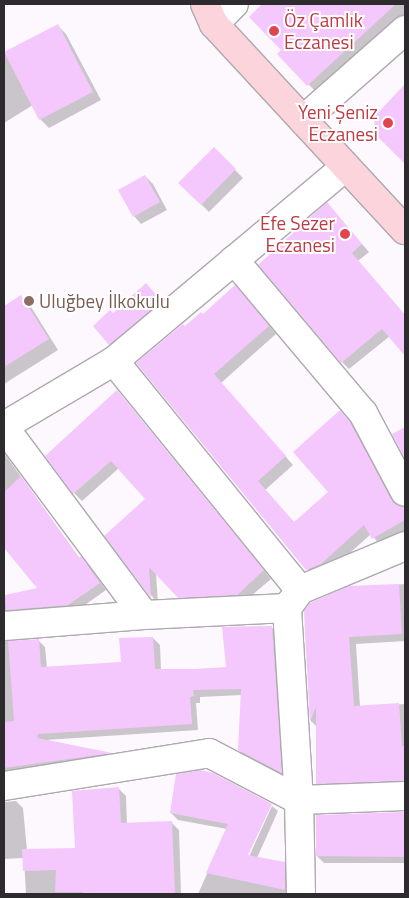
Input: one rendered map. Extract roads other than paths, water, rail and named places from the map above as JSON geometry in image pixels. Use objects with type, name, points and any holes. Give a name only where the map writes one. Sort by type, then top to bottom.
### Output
[{"type":"main road","points":[[209,14],[344,167],[405,230]]},
{"type":"street","points":[[209,14],[234,4]]},
{"type":"street","points":[[303,120],[405,30]]},
{"type":"street","points":[[144,615],[4,427],[114,361],[344,167]]},
{"type":"street","points":[[234,260],[364,413],[405,492]]},
{"type":"street","points":[[114,361],[294,599],[301,894]]},
{"type":"street","points":[[4,626],[144,615],[294,599],[405,546]]},
{"type":"street","points":[[4,786],[209,753],[299,800],[405,796]]},
{"type":"place","name":"Öz Çamlık Eczanesi","points":[[274,31]]},
{"type":"place","name":"Yeni Şeniz Eczanesi","points":[[388,123]]},
{"type":"place","name":"Efe Sezer Eczanesi","points":[[345,234]]},
{"type":"place","name":"Uluğbey İlkokulu","points":[[29,301]]}]
